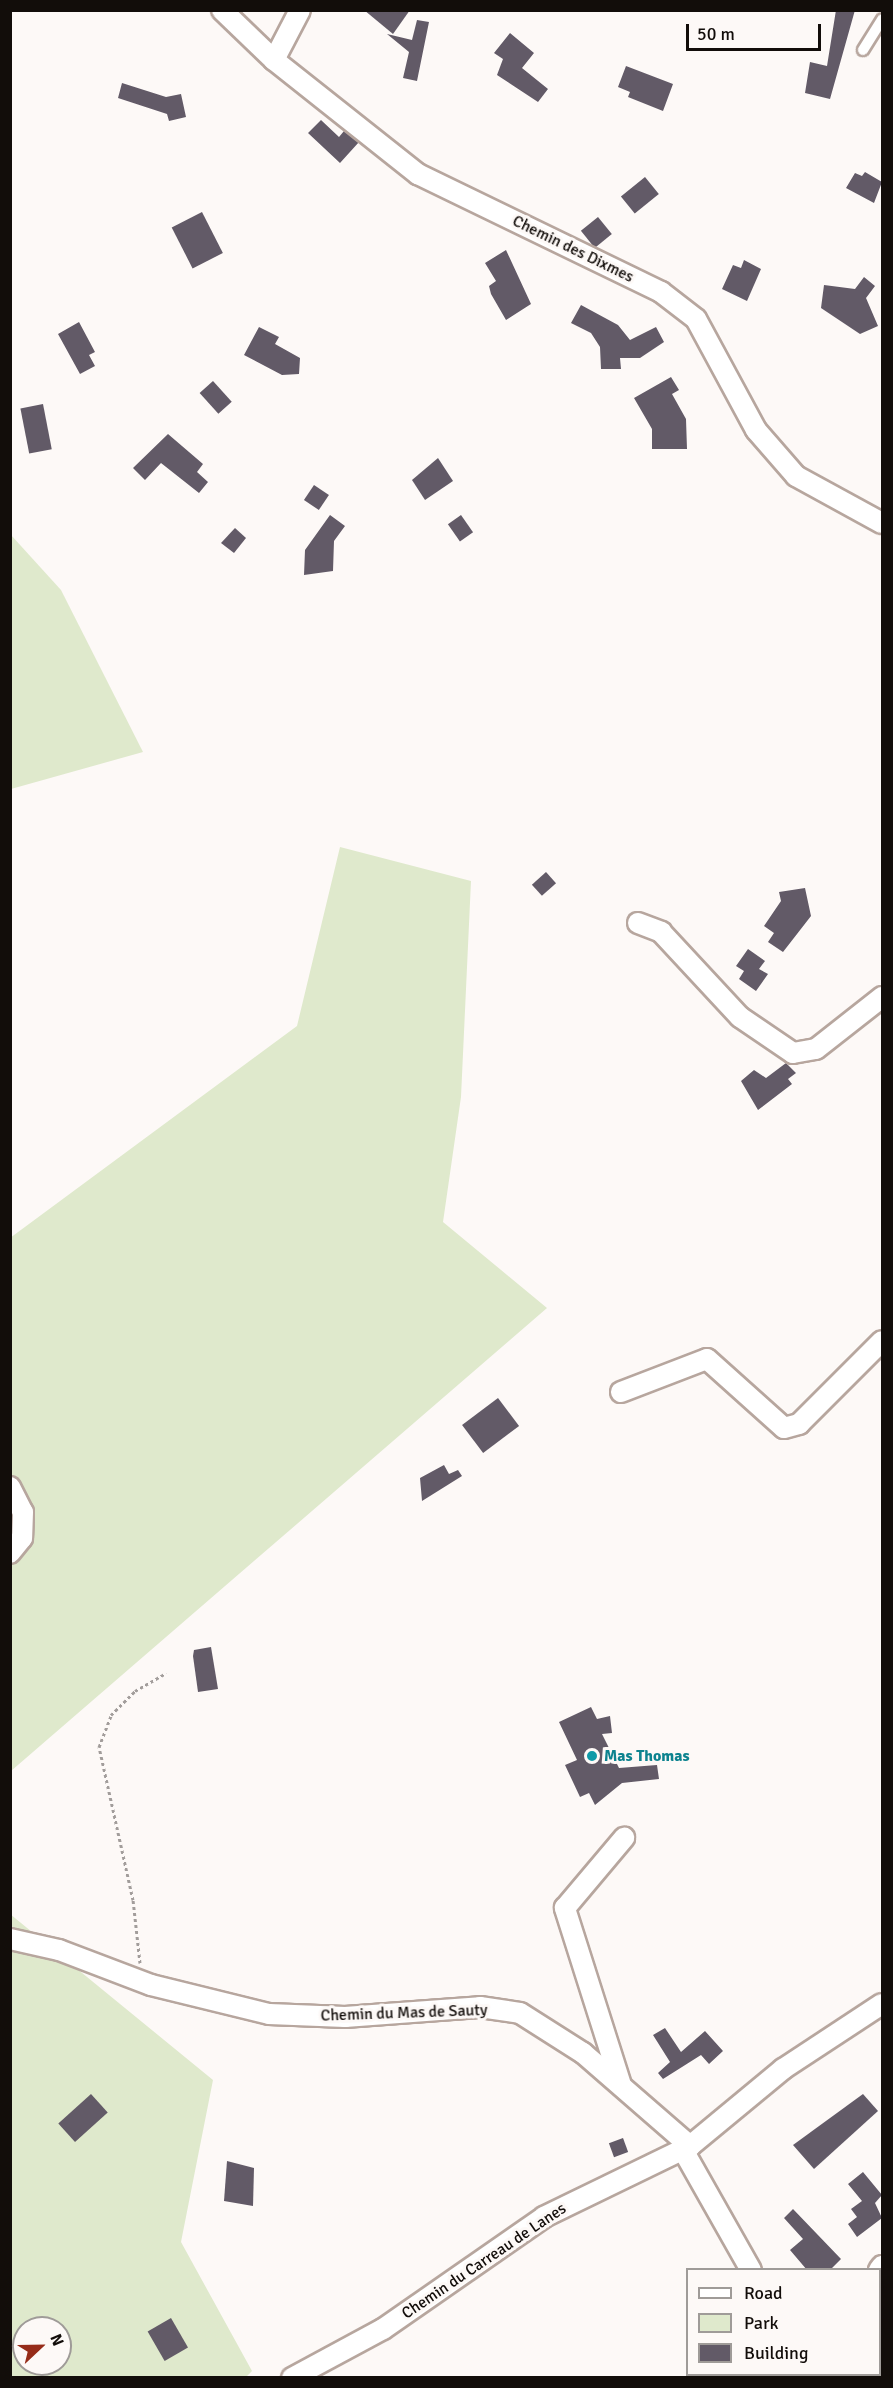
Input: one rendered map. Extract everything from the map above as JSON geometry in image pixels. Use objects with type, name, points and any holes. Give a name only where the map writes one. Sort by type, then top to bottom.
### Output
[{"type":"street","name":"Chemin des Dixmes","points":[[222,10],[274,60],[418,174],[679,305],[696,319],[756,430],[796,476],[882,523]]},
{"type":"street","points":[[274,60],[300,10]]},
{"type":"street","points":[[638,923],[661,932],[740,1017],[793,1053],[816,1049],[882,997]]},
{"type":"street","points":[[621,1392],[707,1359],[784,1428],[799,1424],[882,1341]]},
{"type":"street","points":[[10,1487],[23,1512],[21,1539],[10,1553]]},
{"type":"street","points":[[621,2085],[565,1908],[624,1838]]},
{"type":"street","name":"Chemin du Mas de Sauty","points":[[10,1939],[59,1950],[136,1980],[269,2014],[345,2017],[480,2007],[520,2013],[583,2053],[621,2085],[686,2148],[750,2268]]},
{"type":"street","name":"Chemin du Carreau de Lanes","points":[[292,2378],[383,2329],[544,2217],[686,2148],[783,2069],[882,2004]]},
{"type":"lane","points":[[862,50],[882,19]]},
{"type":"path","points":[[136,1980],[141,1958],[133,1900],[99,1747],[111,1715],[135,1691],[166,1673]]},
{"type":"green space","points":[[11,535],[61,590],[143,752],[11,789]]},
{"type":"green space","points":[[340,847],[471,881],[461,1097],[443,1222],[547,1308],[11,1771],[10,1238],[297,1026]]},
{"type":"green space","points":[[10,1914],[213,2080],[181,2242],[252,2371],[246,2377],[11,2377]]},
{"type":"building","points":[[364,10],[410,10],[393,34]]},
{"type":"building","points":[[836,10],[855,10],[830,99],[805,93],[810,62],[827,66]]},
{"type":"building","points":[[417,20],[429,22],[417,81],[403,78],[409,52],[387,34],[412,40]]},
{"type":"building","points":[[510,33],[534,53],[522,68],[548,89],[538,102],[497,75],[503,59],[494,53]]},
{"type":"building","points":[[626,66],[673,84],[663,111],[628,97],[630,92],[618,87]]},
{"type":"building","points":[[122,83],[166,97],[181,94],[186,117],[169,121],[167,114],[118,98]]},
{"type":"building","points":[[321,120],[339,137],[344,131],[359,142],[340,163],[308,133]]},
{"type":"building","points":[[865,172],[882,182],[874,203],[846,188],[855,173],[862,176]]},
{"type":"building","points":[[645,177],[659,194],[635,214],[621,197]]},
{"type":"building","points":[[202,212],[223,253],[193,268],[172,227]]},
{"type":"building","points":[[598,217],[612,234],[595,248],[581,231]]},
{"type":"building","points":[[506,250],[531,304],[506,320],[491,294],[489,286],[496,281],[485,263]]},
{"type":"building","points":[[744,260],[761,269],[747,301],[722,289],[733,265],[741,268]]},
{"type":"building","points":[[864,277],[875,286],[866,298],[878,326],[860,334],[821,308],[824,285],[855,289]]},
{"type":"building","points":[[581,305],[618,325],[630,340],[656,327],[664,342],[640,358],[620,358],[621,369],[601,369],[600,347],[591,333],[571,323]]},
{"type":"building","points":[[79,322],[95,352],[89,355],[95,366],[80,374],[58,334]]},
{"type":"building","points":[[259,327],[279,337],[275,344],[300,358],[299,374],[282,375],[244,355]]},
{"type":"building","points":[[671,377],[679,390],[672,394],[686,419],[687,449],[652,449],[652,429],[634,398]]},
{"type":"building","points":[[213,381],[232,402],[218,414],[200,393]]},
{"type":"building","points":[[43,404],[52,449],[29,454],[20,408]]},
{"type":"building","points":[[168,434],[203,464],[197,472],[208,482],[199,493],[161,463],[145,480],[133,468]]},
{"type":"building","points":[[438,458],[453,481],[425,500],[412,480]]},
{"type":"building","points":[[314,485],[329,495],[319,510],[304,500]]},
{"type":"building","points":[[330,515],[345,526],[334,541],[333,571],[304,575],[305,550]]},
{"type":"building","points":[[461,515],[473,532],[460,541],[448,524]]},
{"type":"building","points":[[235,528],[246,538],[234,553],[221,543]]},
{"type":"building","points":[[546,872],[556,883],[542,896],[532,885]]},
{"type":"building","points":[[805,888],[811,916],[783,952],[768,942],[774,933],[764,926],[781,901],[779,892]]},
{"type":"building","points":[[748,949],[765,961],[759,969],[768,974],[756,991],[739,979],[744,971],[736,966]]},
{"type":"building","points":[[786,1063],[796,1073],[788,1079],[792,1084],[758,1110],[741,1081],[754,1070],[766,1078]]},
{"type":"building","points":[[498,1398],[519,1426],[483,1453],[462,1425]]},
{"type":"building","points":[[444,1465],[449,1474],[458,1470],[462,1476],[422,1501],[420,1478]]},
{"type":"building","points":[[211,1647],[218,1689],[198,1692],[194,1650]]},
{"type":"building","name":"Mas Thomas","points":[[591,1707],[597,1719],[610,1716],[612,1733],[602,1734],[619,1768],[657,1765],[659,1779],[622,1783],[595,1805],[589,1793],[580,1797],[565,1765],[577,1760],[559,1722]]},
{"type":"building","points":[[665,2028],[681,2052],[705,2031],[723,2051],[709,2064],[701,2055],[663,2079],[658,2073],[670,2062],[653,2035]]},
{"type":"building","points":[[91,2094],[108,2113],[75,2142],[58,2123]]},
{"type":"building","points":[[863,2094],[878,2111],[814,2169],[793,2145]]},
{"type":"building","points":[[623,2138],[628,2152],[614,2157],[609,2143]]},
{"type":"building","points":[[227,2161],[254,2168],[253,2206],[224,2201]]},
{"type":"building","points":[[863,2172],[882,2195],[875,2203],[882,2218],[857,2237],[848,2224],[857,2217],[851,2209],[862,2201],[848,2184]]},
{"type":"building","points":[[793,2209],[841,2259],[832,2268],[805,2268],[790,2250],[803,2239],[784,2218]]},
{"type":"building","points":[[171,2318],[188,2347],[165,2361],[148,2332]]},
{"type":"place","name":"Mas Thomas","points":[[592,1756]]}]
